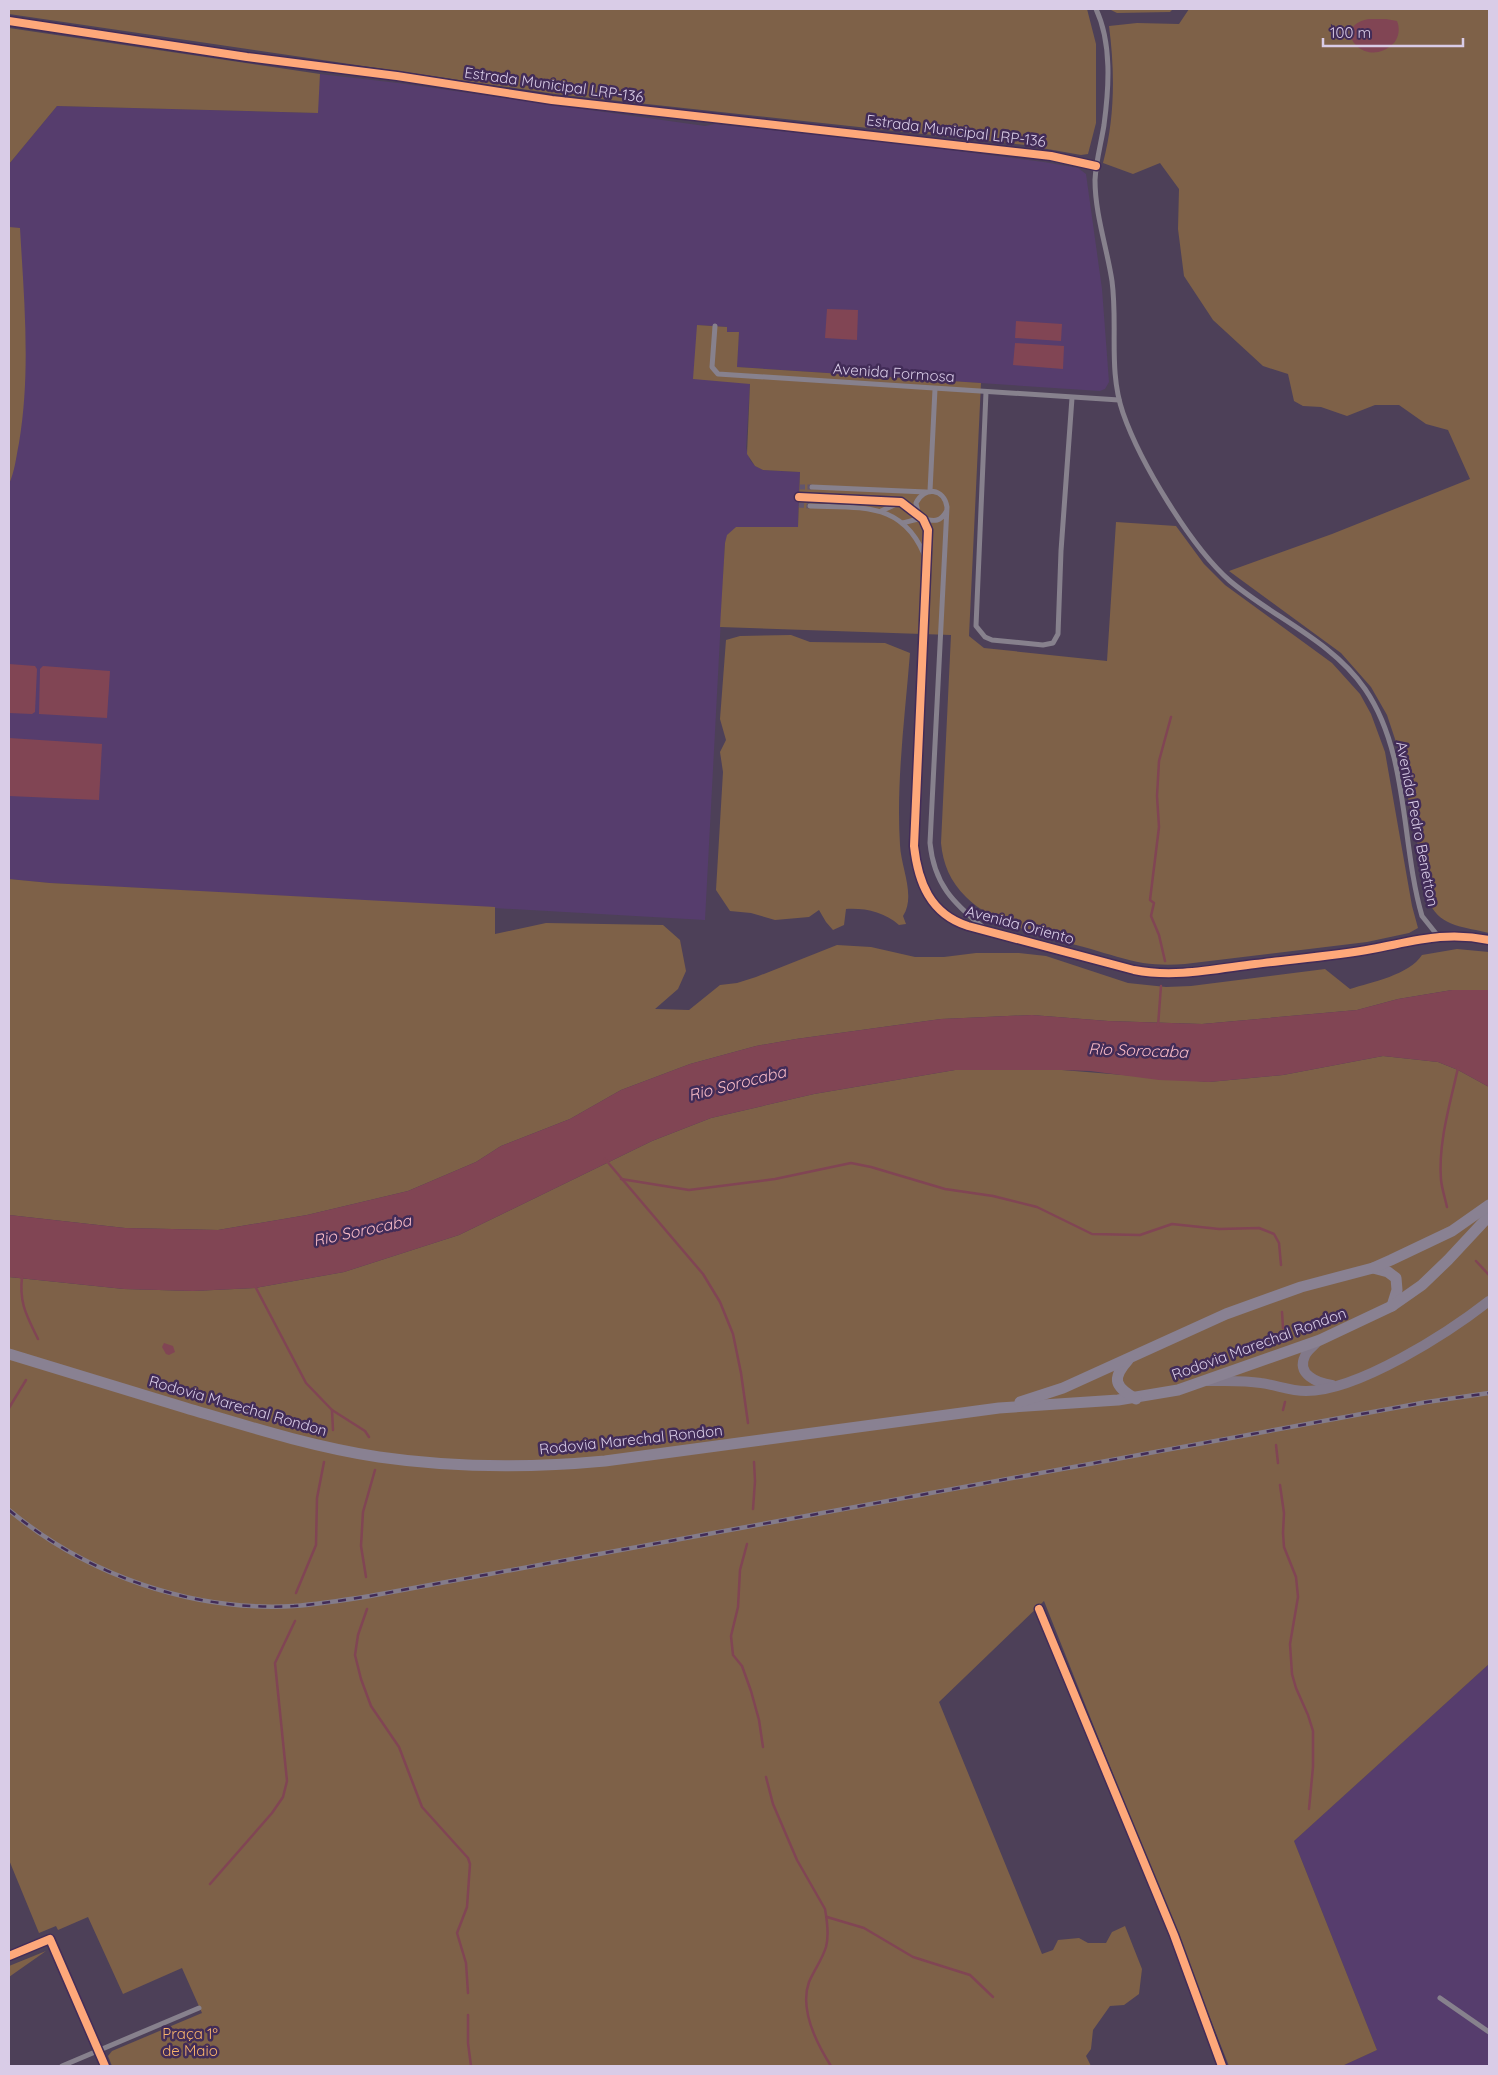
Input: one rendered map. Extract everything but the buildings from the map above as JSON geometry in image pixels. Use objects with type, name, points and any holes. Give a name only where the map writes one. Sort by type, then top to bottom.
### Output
[{"type":"main road","name":"Rodovia Marechal Rondon","points":[[999,1408],[1063,1388],[1205,1322],[1247,1306],[1301,1287],[1373,1268],[1432,1242],[1452,1231],[1489,1205]]},
{"type":"main road","name":"Rodovia Marechal Rondon","points":[[9,1354],[300,1441],[380,1457],[464,1465],[549,1465],[605,1461],[999,1408],[1136,1398],[1178,1390],[1320,1340],[1392,1306],[1428,1279],[1489,1216]]},
{"type":"main road","points":[[1373,1268],[1388,1272],[1396,1278],[1397,1290],[1392,1306]]},
{"type":"main road","points":[[1205,1381],[1261,1383],[1306,1391],[1338,1386],[1403,1357],[1489,1301]]},
{"type":"main road","points":[[1320,1340],[1305,1355],[1303,1362],[1304,1370],[1312,1379],[1338,1386]]},
{"type":"main road","points":[[1130,1357],[1118,1373],[1117,1379],[1122,1390],[1136,1398]]},
{"type":"street","name":"Avenida Pedro Benetton","points":[[1096,9],[1101,19],[1107,61],[1104,124],[1096,166],[1096,195],[1112,284],[1114,361],[1119,400],[1132,436],[1173,508],[1209,560],[1229,580],[1337,658],[1366,690],[1377,711],[1392,750],[1422,916],[1438,936]]},
{"type":"street","name":"Estrada Municipal LRP-136","points":[[9,21],[552,100],[1051,156],[1096,166]]},
{"type":"street","name":"Avenida Formosa","points":[[715,326],[712,367],[718,374],[1119,400]]},
{"type":"street","points":[[921,517],[916,504],[919,498],[928,491],[936,389]]},
{"type":"street","points":[[986,392],[976,626],[985,637],[992,640],[1043,646],[1053,643],[1058,634],[1061,550],[1072,398]]},
{"type":"street","points":[[810,498],[901,502],[921,517],[934,522],[943,516],[946,511],[944,497],[936,492],[812,487]]},
{"type":"street","points":[[882,511],[901,502]]},
{"type":"street","name":"Avenida Oriento","points":[[810,506],[862,508],[882,511],[902,523],[921,547],[928,565]]},
{"type":"street","name":"Avenida Oriento","points":[[946,511],[930,843],[935,870],[947,893],[958,906],[986,930]]},
{"type":"street","points":[[902,523],[921,517]]},
{"type":"street","name":"Avenida Oriento","points":[[921,517],[929,536],[915,823],[916,863],[927,894],[939,910],[955,922],[1134,970],[1163,973],[1186,972],[1354,952],[1438,936],[1462,936],[1489,940]]},
{"type":"street","points":[[1039,1609],[1170,1927],[1222,2066]]},
{"type":"street","points":[[9,1956],[50,1939],[105,2066]]},
{"type":"street","points":[[1440,1998],[1489,2032]]},
{"type":"street","points":[[62,2066],[199,2008]]},
{"type":"shaded area","points":[[320,74],[398,83],[705,126],[715,124],[912,145],[1044,162],[1078,168],[1086,174],[1102,289],[1109,382],[1105,389],[1100,391],[736,367],[739,332],[727,332],[727,327],[697,325],[750,384],[746,448],[750,460],[755,466],[763,470],[800,472],[798,527],[736,527],[725,543],[705,920],[50,883],[9,879],[9,164],[57,106],[317,113]]},
{"type":"shaded area","points":[[1489,1664],[1489,2066],[1342,2066],[1377,2050],[1294,1841]]},
{"type":"green space","points":[[9,9],[1087,9],[1096,44],[1096,123],[1088,154],[1081,155],[1025,145],[555,94],[9,14]]},
{"type":"green space","points":[[1109,9],[1173,9],[1170,12],[1117,13]]},
{"type":"green space","points":[[1189,9],[1489,9],[1489,933],[1447,922],[1435,912],[1430,904],[1397,745],[1387,715],[1371,687],[1341,653],[1229,571],[1332,534],[1470,479],[1448,430],[1426,424],[1399,405],[1375,405],[1347,416],[1321,407],[1303,406],[1294,401],[1288,374],[1263,366],[1213,320],[1184,276],[1178,229],[1179,189],[1160,163],[1133,174],[1103,163],[1110,129],[1113,95],[1109,26],[1137,23],[1179,24]]},
{"type":"green space","points":[[9,28],[320,74],[318,113],[57,106],[9,164]]},
{"type":"green space","points":[[9,227],[20,228],[26,362],[23,416],[14,469],[9,484]]},
{"type":"green space","points":[[697,325],[727,327],[727,332],[739,332],[737,367],[981,383],[969,636],[984,648],[1107,661],[1116,522],[1176,526],[1204,564],[1225,585],[1332,663],[1360,694],[1371,714],[1385,752],[1412,906],[1418,928],[1409,933],[1367,942],[1185,964],[1143,963],[1025,930],[992,916],[966,897],[952,878],[946,865],[941,843],[951,635],[720,627],[727,535],[736,527],[798,527],[800,472],[763,470],[755,466],[747,454],[750,384],[693,379]]},
{"type":"green space","points":[[791,635],[810,642],[885,643],[910,653],[899,797],[900,845],[908,891],[907,908],[903,916],[906,924],[899,925],[887,917],[868,910],[853,909],[846,909],[844,925],[833,930],[819,910],[809,917],[775,920],[751,913],[730,911],[716,890],[723,772],[720,752],[726,740],[720,719],[726,640],[740,636]]},
{"type":"green space","points":[[9,879],[50,883],[495,907],[495,934],[546,923],[663,925],[680,940],[686,971],[678,989],[655,1009],[689,1010],[720,985],[737,983],[756,977],[837,945],[871,947],[915,957],[944,957],[976,953],[1019,953],[1046,956],[1128,983],[1166,987],[1191,986],[1325,969],[1350,989],[1399,973],[1416,962],[1422,955],[1457,949],[1489,952],[1489,990],[1452,990],[1398,999],[1357,1010],[1202,1024],[1108,1021],[1032,1015],[941,1019],[796,1039],[756,1046],[690,1064],[621,1090],[570,1119],[501,1146],[476,1162],[408,1191],[307,1215],[218,1230],[125,1228],[9,1215]]},
{"type":"green space","name":"Praça 1º de Maio","points":[[1383,1056],[1438,1062],[1458,1070],[1489,1087],[1489,1664],[1294,1841],[1377,2050],[1342,2066],[1229,2066],[1044,1601],[939,1702],[1042,1954],[1053,1950],[1058,1940],[1079,1938],[1088,1943],[1106,1943],[1112,1932],[1125,1926],[1142,1969],[1139,1994],[1124,2005],[1110,2006],[1093,2030],[1091,2049],[1086,2056],[1091,2066],[112,2066],[108,2056],[112,2051],[202,2013],[182,1968],[123,1994],[88,1917],[58,1930],[56,1926],[39,1933],[9,1860],[9,1277],[124,1289],[193,1291],[255,1288],[344,1272],[459,1235],[652,1141],[711,1118],[814,1094],[955,1070],[1062,1070],[1209,1082],[1283,1075]]},
{"type":"green space","points":[[46,1951],[9,1977],[9,1966]]},
{"type":"water","points":[[1369,19],[1397,21],[1399,32],[1397,38],[1394,43],[1383,51],[1372,52],[1363,50],[1355,44],[1351,37],[1352,30],[1357,23]]},
{"type":"water","points":[[827,309],[858,310],[857,340],[825,338]]},
{"type":"water","points":[[1016,321],[1062,324],[1061,341],[1015,338]]},
{"type":"water","points":[[1015,343],[1064,346],[1063,369],[1013,365]]},
{"type":"water","points":[[9,664],[35,666],[37,669],[35,712],[32,714],[9,713]]},
{"type":"water","points":[[43,666],[110,671],[107,718],[39,714],[40,669]]},
{"type":"water","points":[[9,738],[102,744],[99,800],[9,796]]},
{"type":"water","name":"Rio Sorocaba","points":[[1452,990],[1489,990],[1489,1087],[1458,1070],[1438,1062],[1383,1056],[1283,1075],[1209,1082],[1159,1080],[1090,1071],[955,1070],[814,1094],[711,1118],[652,1141],[459,1235],[344,1272],[255,1288],[193,1291],[124,1289],[9,1277],[9,1215],[125,1228],[218,1230],[307,1215],[408,1191],[476,1162],[501,1146],[570,1119],[621,1090],[690,1064],[756,1046],[941,1019],[1032,1015],[1108,1021],[1202,1024],[1357,1010],[1398,999]]},
{"type":"water","points":[[164,1343],[173,1346],[175,1352],[169,1355],[166,1354],[162,1347]]},
{"type":"waterway","points":[[1165,961],[1159,935],[1151,916],[1154,903],[1150,900],[1159,827],[1157,796],[1159,761],[1171,717]]},
{"type":"waterway","points":[[1158,1026],[1161,986]]},
{"type":"waterway","points":[[1447,1207],[1441,1180],[1441,1152],[1445,1124],[1458,1068]]},
{"type":"waterway","points":[[605,1159],[703,1274],[720,1302],[733,1334],[748,1423]]},
{"type":"waterway","points":[[621,1179],[689,1190],[775,1179],[851,1163],[945,1189],[993,1196],[1037,1207],[1092,1234],[1140,1235],[1172,1224],[1219,1229],[1259,1228],[1274,1234],[1279,1243],[1281,1265]]},
{"type":"waterway","points":[[1476,1261],[1489,1275]]},
{"type":"waterway","points":[[22,1277],[23,1302],[27,1316],[38,1339]]},
{"type":"waterway","points":[[255,1286],[306,1383],[332,1410],[365,1431],[369,1437]]},
{"type":"waterway","points":[[1282,1312],[1283,1328]]},
{"type":"waterway","points":[[9,1408],[26,1380]]},
{"type":"waterway","points":[[1283,1410],[1285,1402]]},
{"type":"waterway","points":[[332,1410],[333,1430]]},
{"type":"waterway","points":[[1276,1445],[1278,1463]]},
{"type":"waterway","points":[[296,1593],[316,1545],[317,1498],[324,1462]]},
{"type":"waterway","points":[[753,1509],[754,1462]]},
{"type":"waterway","points":[[366,1577],[361,1546],[363,1512],[375,1470]]},
{"type":"waterway","points":[[1280,1485],[1284,1513],[1284,1547],[1296,1577],[1298,1597],[1290,1644],[1292,1674],[1313,1731],[1313,1767],[1309,1809]]},
{"type":"waterway","points":[[747,1544],[740,1570],[738,1607],[731,1636],[733,1655],[742,1666],[751,1691],[759,1720],[763,1747]]},
{"type":"waterway","points":[[367,1609],[358,1635],[355,1655],[371,1706],[399,1747],[422,1807],[468,1858],[470,1864],[467,1907],[457,1933],[466,1963],[468,1993]]},
{"type":"waterway","points":[[210,1884],[272,1813],[283,1797],[287,1781],[275,1663],[295,1621]]},
{"type":"waterway","points":[[766,1777],[773,1804],[797,1860],[825,1909],[827,1943],[809,1982],[806,2004],[815,2037],[831,2066]]},
{"type":"waterway","points":[[827,1917],[864,1928],[913,1957],[970,1975],[993,1997]]},
{"type":"waterway","points":[[468,2015],[468,2043],[471,2066]]},
{"type":"tunnel","points":[[800,487],[812,487]]},
{"type":"tunnel","points":[[799,497],[810,498]]},
{"type":"tunnel","points":[[799,505],[810,506]]},
{"type":"railway","points":[[9,1510],[39,1533],[72,1553],[107,1571],[142,1585],[217,1603],[294,1606],[370,1596],[1427,1402],[1489,1393]]},
{"type":"cycle path","points":[[9,21],[552,100],[1051,156],[1096,166]]},
{"type":"cycle path","points":[[799,497],[901,502],[923,519],[928,530],[914,846],[923,884],[928,895],[944,914],[968,926],[1134,970],[1164,973],[1194,972],[1343,954],[1430,938],[1458,936],[1489,940]]},
{"type":"cycle path","points":[[1039,1609],[1174,1935],[1222,2066]]},
{"type":"cycle path","points":[[9,1956],[50,1939],[105,2066]]}]
